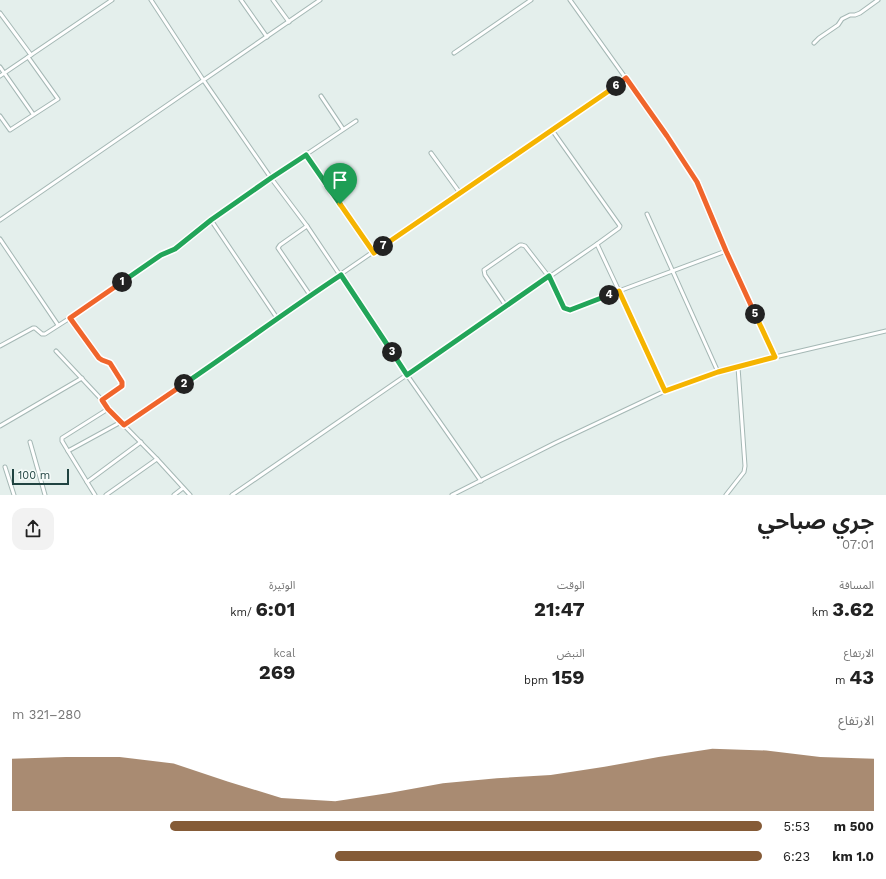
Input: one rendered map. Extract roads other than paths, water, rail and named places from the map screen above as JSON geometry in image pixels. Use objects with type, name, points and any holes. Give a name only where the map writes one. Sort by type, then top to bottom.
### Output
[{"type":"street","points":[[0,76],[112,0]]},
{"type":"street","points":[[150,0],[271,178],[341,275],[407,375],[481,481]]},
{"type":"street","points":[[241,0],[267,37]]},
{"type":"street","points":[[273,0],[289,22]]},
{"type":"street","points":[[0,220],[98,151],[204,81],[320,0]]},
{"type":"street","points":[[454,53],[531,0]]},
{"type":"street","points":[[570,0],[667,136],[697,182],[726,251],[775,357]]},
{"type":"street","points":[[814,43],[838,25],[842,19],[850,15],[860,13],[878,0]]},
{"type":"street","points":[[0,13],[58,99],[10,130],[0,116]]},
{"type":"street","points":[[0,67],[33,114]]},
{"type":"street","points":[[68,451],[122,424],[228,354],[310,295],[374,253],[626,78]]},
{"type":"street","points":[[321,96],[344,129]]},
{"type":"street","points":[[0,346],[31,328],[35,328],[43,334],[70,318],[161,255],[175,249],[211,220],[356,121]]},
{"type":"street","points":[[232,495],[619,228],[620,226],[552,130]]},
{"type":"street","points":[[432,153],[460,193]]},
{"type":"street","points":[[306,155],[374,253]]},
{"type":"street","points":[[647,214],[718,372]]},
{"type":"street","points":[[211,220],[277,318]]},
{"type":"street","points":[[307,226],[278,248],[310,295]]},
{"type":"street","points":[[0,239],[58,325]]},
{"type":"street","points":[[597,244],[665,391]]},
{"type":"street","points":[[506,306],[485,275],[484,270],[522,245],[527,248],[549,276],[564,308],[568,310],[726,251]]},
{"type":"street","points":[[70,318],[99,358],[110,363],[122,382],[122,386],[102,400]]},
{"type":"street","points":[[452,495],[555,443],[665,391],[718,372],[886,331]]},
{"type":"street","points":[[56,351],[102,400],[108,409],[190,495]]},
{"type":"street","points":[[726,495],[744,472],[746,466],[738,367]]},
{"type":"street","points":[[0,426],[82,378]]},
{"type":"street","points":[[95,495],[62,441],[62,438],[108,409]]},
{"type":"street","points":[[30,442],[45,495]]},
{"type":"street","points":[[87,482],[141,442]]},
{"type":"street","points":[[106,495],[157,459]]},
{"type":"street","points":[[5,467],[14,495]]},
{"type":"street","points":[[174,495],[184,488]]}]
